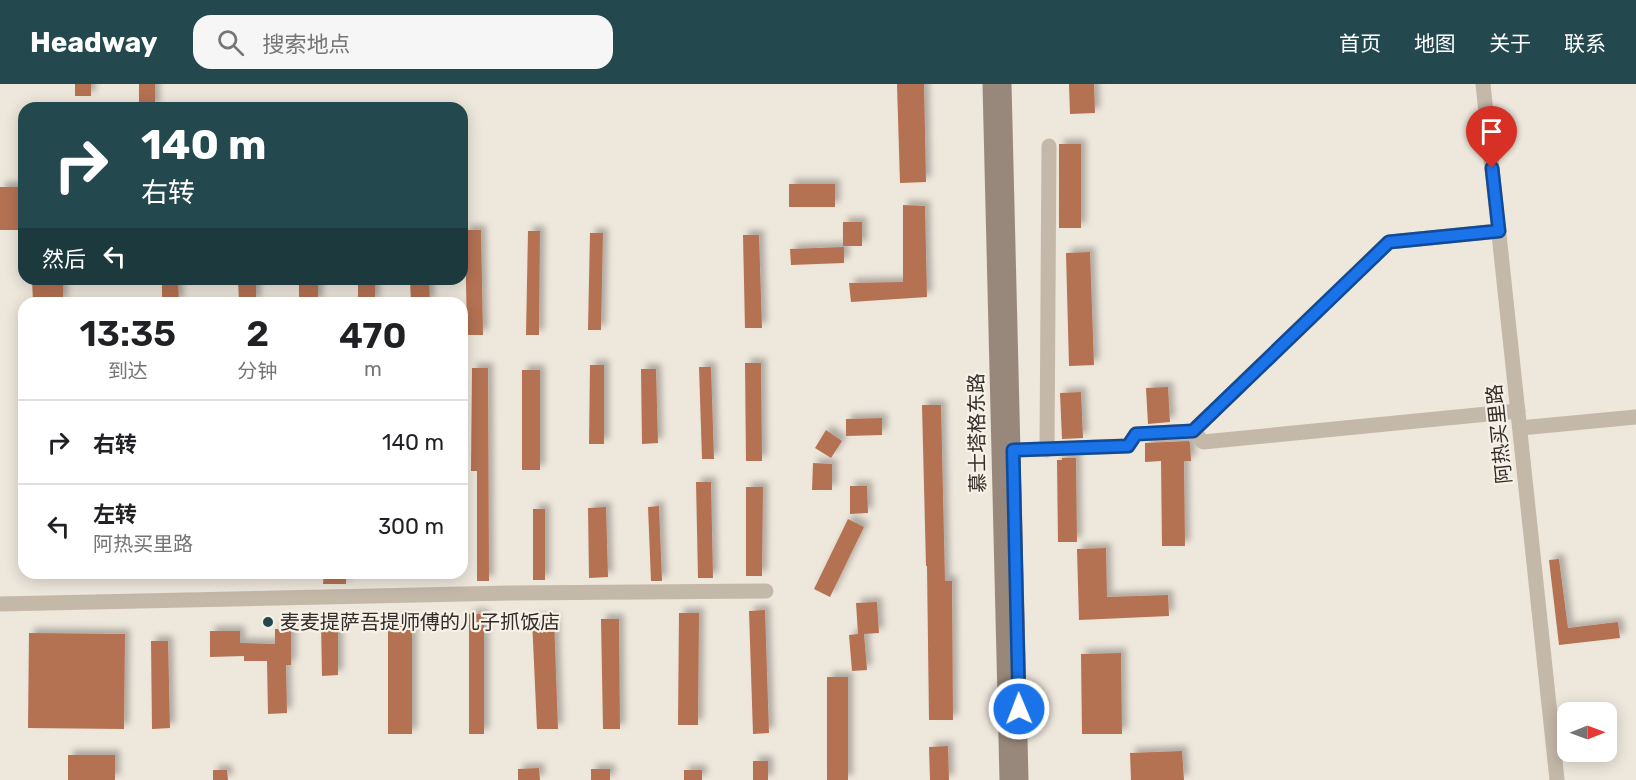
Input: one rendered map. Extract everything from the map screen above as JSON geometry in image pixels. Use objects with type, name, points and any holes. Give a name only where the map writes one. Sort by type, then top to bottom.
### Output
[{"type":"main road","name":"慕士塔格东路","points":[[990,84],[1007,780]]},
{"type":"main road","name":"慕士塔格东路","points":[[1004,84],[1021,780]]},
{"type":"street","name":"阿热买里路","points":[[1483,84],[1557,780]]},
{"type":"street","points":[[1047,450],[1049,146]]},
{"type":"street","points":[[1013,450],[1128,446],[1136,434],[1193,431],[1389,242],[1499,231]]},
{"type":"street","points":[[1193,431],[1203,442],[1518,411]]},
{"type":"street","points":[[1520,428],[1636,417]]},
{"type":"street","points":[[0,604],[502,593],[765,591]]},
{"type":"building","points":[[75,84],[91,84],[91,96],[75,96]]},
{"type":"building","points":[[139,84],[155,84],[155,102],[139,102]]},
{"type":"building","points":[[897,84],[924,84],[926,182],[900,183]]},
{"type":"building","points":[[1069,84],[1094,84],[1095,113],[1070,114]]},
{"type":"building","points":[[1059,144],[1081,144],[1081,228],[1059,228]]},
{"type":"building","points":[[789,184],[835,184],[835,207],[789,207]]},
{"type":"building","points":[[0,187],[18,187],[18,230],[0,230]]},
{"type":"building","points":[[903,205],[925,206],[927,297],[851,302],[849,283],[903,282]]},
{"type":"building","points":[[843,222],[862,222],[862,246],[843,246]]},
{"type":"building","points":[[468,230],[481,230],[483,335],[468,335]]},
{"type":"building","points":[[528,231],[540,231],[539,335],[526,335]]},
{"type":"building","points":[[590,233],[603,233],[601,330],[588,330]]},
{"type":"building","points":[[743,235],[759,235],[762,328],[745,328]]},
{"type":"building","points":[[844,247],[844,263],[791,265],[790,249]]},
{"type":"building","points":[[1090,252],[1094,365],[1069,366],[1066,253]]},
{"type":"building","points":[[32,285],[63,285],[63,297],[33,297]]},
{"type":"building","points":[[162,285],[178,285],[179,297],[162,297]]},
{"type":"building","points":[[238,285],[256,285],[256,297],[239,297]]},
{"type":"building","points":[[299,285],[318,285],[318,297],[299,297]]},
{"type":"building","points":[[358,285],[375,285],[375,297],[358,297]]},
{"type":"building","points":[[410,285],[429,285],[430,297],[411,297]]},
{"type":"building","points":[[745,363],[761,363],[762,461],[746,461]]},
{"type":"building","points":[[590,365],[604,365],[604,444],[589,444]]},
{"type":"building","points":[[699,367],[711,367],[714,459],[702,459]]},
{"type":"building","points":[[472,368],[488,368],[489,581],[477,581],[477,471],[471,471]]},
{"type":"building","points":[[641,369],[656,369],[658,443],[642,444]]},
{"type":"building","points":[[522,370],[540,370],[540,470],[522,470]]},
{"type":"building","points":[[1168,387],[1170,422],[1148,424],[1146,388]]},
{"type":"building","points":[[1081,392],[1083,438],[1062,439],[1060,393]]},
{"type":"building","points":[[922,405],[941,405],[945,581],[952,581],[953,720],[929,720]]},
{"type":"building","points":[[882,418],[882,435],[846,436],[846,419]]},
{"type":"building","points":[[826,430],[842,441],[831,458],[815,448]]},
{"type":"building","points":[[1189,441],[1191,461],[1184,461],[1185,546],[1162,546],[1161,461],[1145,462],[1145,443]]},
{"type":"building","points":[[1062,458],[1076,458],[1077,542],[1058,542],[1057,460],[1062,460]]},
{"type":"building","points":[[813,463],[832,464],[832,490],[812,490]]},
{"type":"building","points":[[696,482],[711,482],[713,578],[698,578]]},
{"type":"building","points":[[850,486],[867,486],[868,513],[850,514]]},
{"type":"building","points":[[746,487],[763,487],[762,576],[746,576]]},
{"type":"building","points":[[659,506],[662,581],[651,581],[648,507]]},
{"type":"building","points":[[606,507],[608,577],[589,578],[588,508]]},
{"type":"building","points":[[533,509],[545,509],[545,580],[533,580]]},
{"type":"building","points":[[848,519],[864,527],[830,597],[814,589]]},
{"type":"building","points":[[1106,548],[1107,597],[1168,595],[1169,616],[1079,620],[1077,549]]},
{"type":"building","points":[[1559,559],[1568,628],[1618,622],[1620,638],[1559,645],[1549,560]]},
{"type":"building","points":[[323,579],[346,579],[346,584],[323,584]]},
{"type":"building","points":[[877,602],[879,633],[864,634],[867,670],[852,671],[849,635],[858,634],[856,603]]},
{"type":"building","points":[[765,610],[769,733],[753,734],[749,611]]},
{"type":"building","points":[[679,613],[699,613],[698,725],[678,725]]},
{"type":"building","points":[[469,614],[484,614],[484,734],[469,734]]},
{"type":"building","points":[[554,618],[558,729],[537,729],[532,619]]},
{"type":"building","points":[[601,619],[619,619],[620,729],[603,729]]},
{"type":"building","points":[[388,620],[412,620],[412,734],[388,734]]},
{"type":"building","points":[[338,621],[338,675],[322,676],[321,622]]},
{"type":"building","points":[[275,629],[291,629],[291,665],[286,665],[287,713],[268,714],[267,661],[244,661],[244,656],[210,657],[210,631],[240,631],[240,643],[275,644]]},
{"type":"building","points":[[29,633],[125,634],[124,729],[28,728]]},
{"type":"building","points":[[151,641],[168,641],[170,728],[152,729]]},
{"type":"building","points":[[1121,653],[1122,734],[1082,734],[1081,654]]},
{"type":"building","points":[[827,677],[848,677],[848,780],[827,780]]},
{"type":"building","points":[[948,746],[949,780],[930,780],[929,747]]},
{"type":"building","points":[[1182,751],[1184,780],[1131,780],[1130,753]]},
{"type":"building","points":[[68,755],[115,755],[115,780],[68,780]]},
{"type":"building","points":[[753,761],[768,761],[768,780],[753,780]]},
{"type":"building","points":[[539,768],[540,780],[518,780],[518,769]]},
{"type":"building","points":[[591,769],[610,769],[610,780],[591,780]]},
{"type":"building","points":[[213,770],[227,770],[228,780],[213,780]]},
{"type":"building","points":[[684,770],[702,770],[702,780],[684,780]]},
{"type":"place","name":"麦麦提萨吾提师傅的儿子抓饭店","points":[[268,622]]},
{"type":"route","points":[[1019,709],[1013,450],[1128,446],[1136,434],[1193,431],[1389,242],[1499,231],[1492,168]]}]
